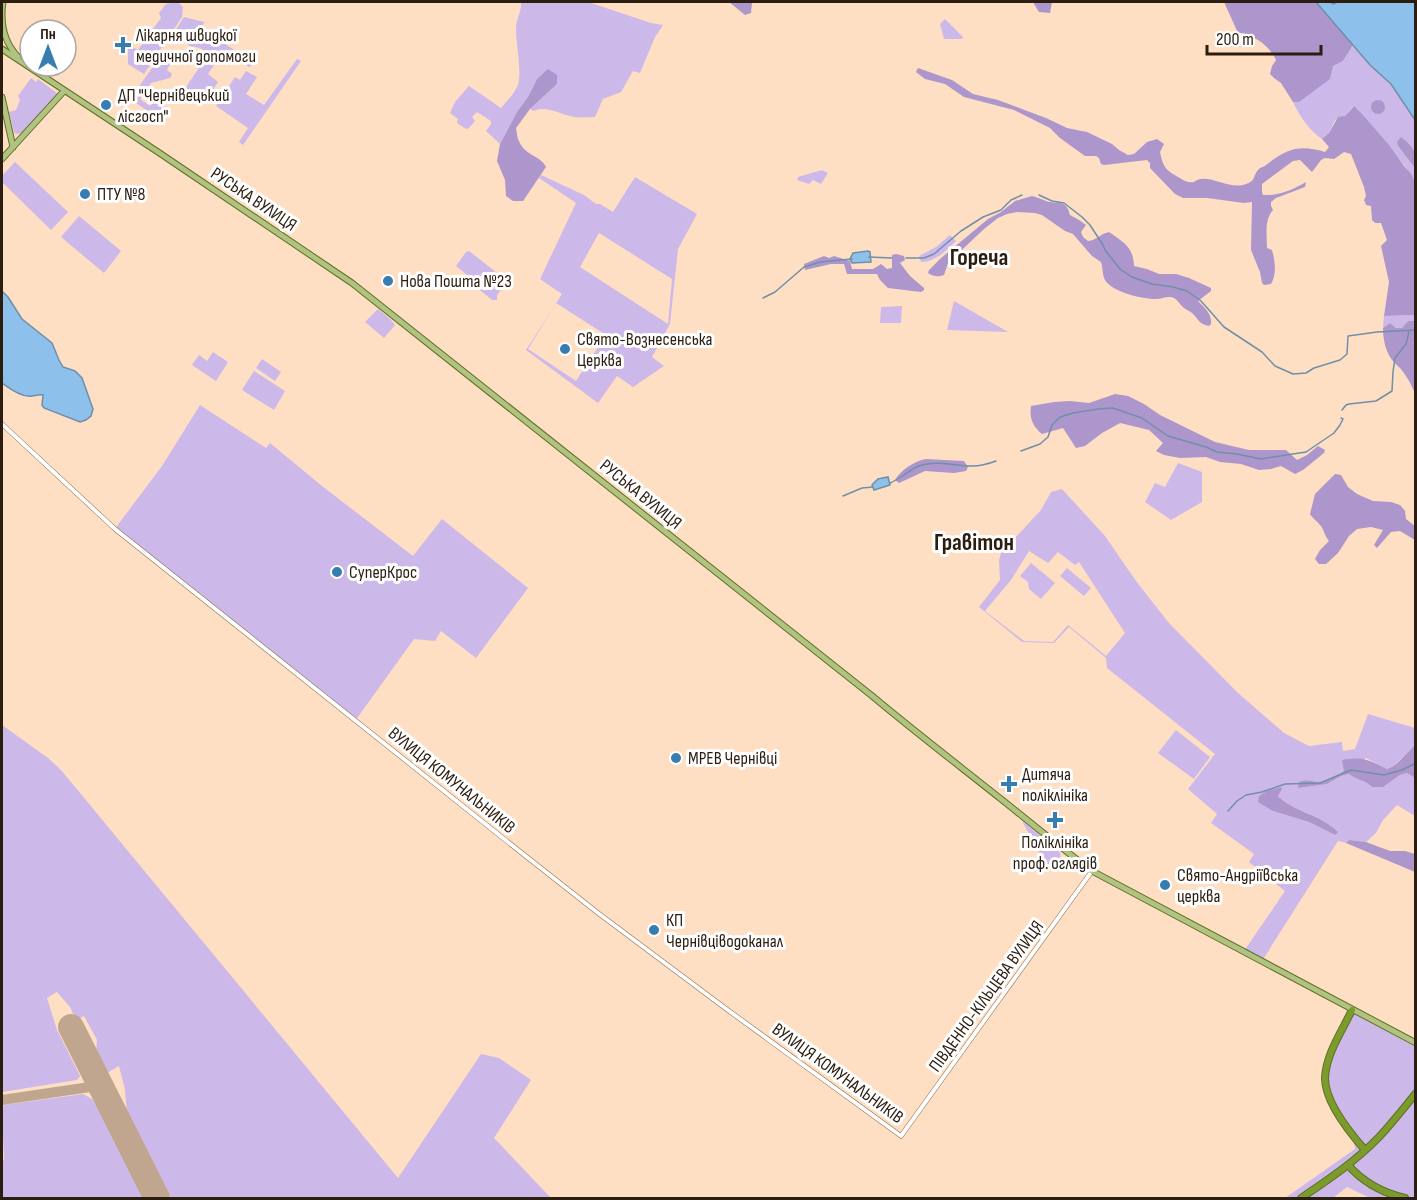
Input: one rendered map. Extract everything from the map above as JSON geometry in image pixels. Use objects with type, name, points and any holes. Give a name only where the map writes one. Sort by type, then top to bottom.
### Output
[{"type":"highway","points":[[1352,1010],[1331,1053],[1325,1077],[1328,1094],[1335,1108],[1365,1150]]},
{"type":"highway","points":[[1301,1198],[1365,1150],[1416,1093]]},
{"type":"highway","points":[[1348,1165],[1366,1182],[1391,1195],[1405,1198]]},
{"type":"main road","points":[[3,2],[3,30],[10,47],[18,57]]},
{"type":"main road","name":"РУСЬКА ВУЛИЦЯ","points":[[2,49],[18,60]]},
{"type":"main road","name":"РУСЬКА ВУЛИЦЯ","points":[[45,78],[352,283],[1092,871],[1415,1042]]},
{"type":"main road","points":[[2,159],[64,91]]},
{"type":"main road","points":[[2,97],[13,147]]},
{"type":"street","name":"ВУЛИЦЯ КОМУНАЛЬНИКІВ","points":[[2,424],[115,529],[518,850],[725,1008],[901,1136]]},
{"type":"street","name":"ПІВДЕННО-КІЛЬЦЕВА ВУЛИЦЯ","points":[[901,1136],[1092,871]]},
{"type":"shaded area","points":[[178,2],[183,7],[182,17],[144,74],[128,64],[128,49],[123,46],[125,43],[138,50],[161,18],[159,13],[166,4]]},
{"type":"shaded area","points":[[521,2],[588,2],[663,25],[655,37],[640,73],[633,71],[621,92],[603,99],[595,117],[574,117],[549,110],[530,109],[557,84],[537,79],[500,144],[486,131],[491,121],[477,112],[472,117],[475,121],[466,129],[457,123],[458,119],[450,113],[455,102],[469,86],[501,108],[518,85],[516,29]]},
{"type":"shaded area","points":[[729,2],[752,3],[751,13],[745,15]]},
{"type":"shaded area","points":[[1034,2],[1052,2],[1050,13],[1039,12]]},
{"type":"shaded area","points":[[1224,2],[1316,2],[1353,45],[1343,61],[1333,66],[1330,79],[1299,102],[1293,102],[1281,83],[1270,74],[1276,60],[1272,53],[1258,40],[1238,33]]},
{"type":"shaded area","points":[[184,17],[204,22],[202,29],[253,62],[250,67],[241,59],[236,61],[219,57],[208,74],[218,82],[204,103],[184,90],[209,53],[190,46],[173,34]]},
{"type":"shaded area","points":[[945,19],[963,37],[962,39],[944,39],[940,24]]},
{"type":"shaded area","points":[[1353,45],[1391,84],[1415,120],[1415,153],[1409,143],[1398,146],[1415,168],[1415,181],[1410,172],[1353,106],[1345,116],[1335,120],[1329,133],[1322,139],[1305,123],[1293,102],[1299,102],[1333,66],[1343,61]]},
{"type":"shaded area","points":[[162,54],[172,60],[167,70],[172,74],[170,78],[151,83],[140,99],[150,106],[155,101],[166,107],[160,115],[151,110],[148,111],[130,99]]},
{"type":"shaded area","points":[[297,59],[301,61],[243,145],[239,142],[248,128],[216,106],[235,77],[240,80],[246,71],[257,77],[246,94],[264,105]]},
{"type":"shaded area","points":[[918,68],[952,80],[973,94],[998,100],[1067,128],[1087,132],[1128,155],[1134,154],[1147,142],[1157,139],[1164,144],[1160,152],[1166,168],[1189,182],[1204,179],[1230,185],[1243,185],[1252,180],[1260,168],[1287,152],[1308,148],[1325,152],[1329,147],[1322,139],[1329,133],[1338,117],[1345,116],[1354,106],[1389,145],[1415,181],[1415,315],[1384,316],[1389,282],[1381,246],[1387,240],[1381,223],[1375,223],[1372,220],[1371,206],[1366,205],[1364,200],[1366,196],[1364,187],[1351,154],[1344,152],[1334,159],[1325,158],[1312,172],[1300,160],[1293,161],[1262,184],[1263,195],[1274,195],[1306,182],[1305,187],[1271,202],[1273,210],[1267,223],[1267,248],[1272,250],[1275,272],[1271,284],[1264,285],[1251,250],[1252,202],[1183,198],[1175,194],[1150,168],[1147,160],[1101,164],[1099,158],[1085,156],[1050,128],[1014,110],[964,97],[945,84],[925,79],[916,72]]},
{"type":"shaded area","points":[[548,69],[557,75],[557,84],[530,109],[516,128],[522,147],[541,160],[546,167],[523,201],[513,201],[506,196],[505,180],[497,161],[500,144],[537,79]]},
{"type":"shaded area","points":[[31,78],[36,82],[38,79],[58,94],[22,133],[16,134],[9,112],[16,110],[20,100],[18,96]]},
{"type":"shaded area","points":[[1375,100],[1381,100],[1385,107],[1381,114],[1375,114],[1371,110],[1371,104]]},
{"type":"shaded area","points":[[1401,137],[1414,150],[1415,168],[1398,146],[1397,142]]},
{"type":"shaded area","points":[[15,162],[68,212],[51,230],[2,182],[2,176]]},
{"type":"shaded area","points":[[822,170],[828,173],[821,184],[813,180],[809,184],[797,180],[798,177]]},
{"type":"shaded area","points":[[541,175],[584,195],[613,212],[635,177],[697,214],[678,249],[670,324],[652,357],[664,366],[633,387],[617,376],[598,403],[526,350],[552,309],[528,349],[576,381],[606,335],[556,303],[562,294],[540,279],[576,203],[539,178]],"holes":[[[599,233],[672,279],[668,324],[580,267]]]},
{"type":"shaded area","points":[[1032,196],[1064,204],[1070,215],[1086,225],[1081,232],[1088,241],[1109,232],[1130,249],[1134,266],[1159,274],[1176,274],[1211,288],[1211,291],[1198,301],[1209,314],[1211,324],[1209,326],[1201,323],[1172,297],[1143,298],[1114,288],[1103,276],[1101,262],[1092,256],[1073,234],[1035,213],[1017,212],[998,218],[948,263],[944,275],[936,276],[928,273],[940,259],[988,219],[1015,201]]},
{"type":"shaded area","points":[[79,216],[121,251],[104,273],[61,237]]},
{"type":"shaded area","points":[[950,235],[956,241],[936,258],[921,262],[919,256],[936,247]]},
{"type":"shaded area","points":[[469,251],[506,280],[506,284],[497,295],[497,300],[492,300],[476,287],[478,284],[456,266]]},
{"type":"shaded area","points":[[892,255],[904,256],[905,260],[900,263],[924,290],[921,292],[888,288],[877,274],[847,274],[844,264],[831,264],[805,270],[804,264],[824,256],[829,258],[834,256],[850,261],[852,269],[873,269],[881,264],[887,269],[892,268]]},
{"type":"shaded area","points":[[954,301],[1008,332],[947,330]]},
{"type":"shaded area","points":[[902,306],[901,323],[880,323],[881,307]]},
{"type":"shaded area","points":[[378,309],[395,325],[384,338],[365,322]]},
{"type":"shaded area","points":[[1415,315],[1415,321],[1408,321],[1402,328],[1396,328],[1390,323],[1383,328],[1384,316]]},
{"type":"shaded area","points":[[1408,321],[1415,321],[1415,394],[1407,377],[1388,354],[1383,335],[1383,328],[1390,323],[1396,328],[1402,328]]},
{"type":"shaded area","points":[[213,352],[228,362],[216,381],[192,365],[199,355],[207,361]]},
{"type":"shaded area","points":[[262,359],[281,372],[275,381],[256,368]]},
{"type":"shaded area","points":[[254,371],[285,391],[274,410],[242,390]]},
{"type":"shaded area","points":[[1115,394],[1128,396],[1160,415],[1215,442],[1249,450],[1286,450],[1297,460],[1318,446],[1325,450],[1303,470],[1295,474],[1281,466],[1259,470],[1206,457],[1180,458],[1164,455],[1156,451],[1163,443],[1149,430],[1120,423],[1085,446],[1076,448],[1063,428],[1042,434],[1031,418],[1031,406],[1070,401],[1089,403]]},
{"type":"shaded area","name":"СуперКрос","points":[[200,405],[266,448],[270,443],[413,556],[442,519],[528,588],[476,658],[441,631],[435,641],[414,639],[355,721],[114,530],[162,466]]},
{"type":"shaded area","points":[[926,459],[964,461],[968,467],[966,471],[954,473],[925,471],[899,483],[895,480],[908,466]]},
{"type":"shaded area","points":[[1178,463],[1202,472],[1202,502],[1171,520],[1145,502],[1155,483],[1165,487]]},
{"type":"shaded area","points":[[1335,474],[1341,475],[1348,487],[1357,494],[1373,501],[1400,505],[1405,511],[1406,519],[1415,526],[1415,540],[1400,531],[1391,532],[1377,548],[1374,545],[1383,530],[1371,527],[1357,529],[1349,536],[1338,553],[1326,564],[1319,564],[1315,559],[1329,541],[1310,514],[1315,494]]},
{"type":"shaded area","points":[[1062,489],[1105,536],[1168,622],[1237,692],[1284,733],[1309,746],[1342,742],[1343,751],[1355,749],[1368,714],[1415,728],[1415,745],[1391,767],[1387,769],[1366,758],[1332,779],[1298,788],[1327,784],[1349,774],[1372,787],[1383,787],[1407,773],[1415,778],[1415,816],[1397,805],[1383,820],[1376,833],[1366,842],[1338,841],[1262,961],[1244,951],[1285,891],[1249,862],[1254,854],[1211,823],[1217,814],[1188,789],[1215,754],[1107,668],[1106,658],[1069,627],[1054,643],[1022,642],[979,607],[1000,580],[1001,553],[1041,510],[1051,492]],"holes":[[[1029,551],[1048,563],[1058,552],[1075,565],[1079,562],[1125,633],[1106,656],[1068,625],[1053,642],[1024,641],[985,611],[1011,580]],[[1278,796],[1285,802],[1331,825],[1337,831],[1335,835],[1309,822],[1273,811]]]},
{"type":"shaded area","points":[[1031,563],[1055,583],[1041,599],[1029,589],[1028,582],[1020,576]]},
{"type":"shaded area","points":[[1067,568],[1091,588],[1084,596],[1060,576]]},
{"type":"shaded area","points":[[2,725],[61,770],[398,1178],[481,1054],[499,1058],[531,1080],[494,1138],[551,1198],[171,1198],[127,1114],[125,1090],[119,1066],[107,1073],[96,1052],[97,1040],[84,1016],[76,1020],[70,1007],[57,992],[47,998],[57,1030],[80,1076],[77,1080],[2,1092]]},
{"type":"shaded area","points":[[1176,730],[1210,757],[1194,779],[1158,753]]},
{"type":"shaded area","points":[[1415,745],[1415,778],[1407,773],[1383,787],[1372,787],[1349,774],[1327,784],[1298,788],[1299,782],[1302,781],[1317,782],[1332,779],[1344,771],[1342,760],[1355,758],[1366,760],[1387,769],[1399,762]]},
{"type":"shaded area","points":[[1281,787],[1278,796],[1285,802],[1324,821],[1338,832],[1335,835],[1309,822],[1273,811],[1258,802],[1259,796]]},
{"type":"shaded area","points":[[1022,821],[1058,851],[1060,857],[1058,863],[1050,865],[1045,863]]},
{"type":"shaded area","points":[[1349,840],[1366,842],[1390,851],[1415,854],[1415,872],[1346,843]]},
{"type":"shaded area","points":[[1352,1009],[1415,1041],[1415,1198],[1370,1198],[1347,1187],[1333,1198],[1285,1198],[1355,1149],[1354,1143],[1328,1096],[1326,1065]]},
{"type":"shaded area","points":[[83,1094],[92,1099],[98,1107],[144,1198],[2,1198],[2,1161],[4,1159],[2,1110],[4,1105]]},
{"type":"water","points":[[1316,2],[1334,4],[1337,2],[1415,2],[1415,120],[1391,84],[1370,65]]},
{"type":"water","points":[[868,251],[871,262],[852,263],[850,259],[853,253]]},
{"type":"water","points":[[2,291],[22,319],[52,343],[63,367],[75,371],[82,378],[93,409],[91,416],[86,420],[80,422],[44,408],[43,395],[21,395],[2,383]]},
{"type":"water","points":[[888,477],[890,485],[874,490],[872,485],[878,479]]},
{"type":"waterway","points":[[906,258],[924,258],[934,254],[961,231],[983,217],[1001,210],[1011,200],[1022,195]]},
{"type":"waterway","points":[[1039,195],[1064,203],[1082,217],[1120,269],[1132,277],[1152,284],[1187,291],[1201,301],[1224,327],[1262,352],[1275,366],[1293,374],[1306,373],[1314,368],[1340,360],[1347,354],[1348,336],[1416,330]]},
{"type":"waterway","points":[[869,257],[892,258]]},
{"type":"waterway","points":[[763,298],[775,292],[804,267],[820,262],[852,259]]},
{"type":"waterway","points":[[1342,410],[1349,404],[1376,401],[1392,391],[1395,358],[1406,344],[1409,332]]},
{"type":"waterway","points":[[1021,451],[1040,444],[1048,437],[1052,425],[1060,417],[1098,409],[1113,408],[1142,418],[1168,436],[1217,452],[1261,459],[1306,452],[1334,433],[1343,419],[1341,418]]},
{"type":"waterway","points":[[890,483],[925,464],[975,466],[996,461]]},
{"type":"waterway","points":[[843,496],[862,488],[873,487]]},
{"type":"waterway","points":[[1228,811],[1246,795],[1285,784],[1320,783],[1351,770],[1384,775],[1416,763]]},
{"type":"taxiway","points":[[93,1072],[95,1082],[90,1087],[100,1088],[105,1094]]},
{"type":"taxiway","points":[[2,1100],[90,1087]]},
{"type":"runway","points":[[71,1027],[157,1198]]},
{"type":"place","name":"Лікарня швидкої медичної допомоги","points":[[123,45]]},
{"type":"place","name":"ДП \"Чернівецький лісгосп\"","points":[[106,105]]},
{"type":"place","name":"ПТУ №8","points":[[85,194]]},
{"type":"place","name":"Нова Пошта №23","points":[[388,281]]},
{"type":"place","name":"Свято-Вознесенська Церква","points":[[565,349]]},
{"type":"place","name":"СуперКрос","points":[[337,572]]},
{"type":"place","name":"МРЕВ Чернівці","points":[[676,758]]},
{"type":"place","name":"Дитяча поліклініка","points":[[1009,784]]},
{"type":"place","name":"Поліклініка проф. оглядів","points":[[1055,820]]},
{"type":"place","name":"Свято-Андріївська церква","points":[[1165,885]]},
{"type":"place","name":"КП Чернівціводоканал","points":[[654,930]]},
{"type":"district","name":"Гореча","points":[[979,257]]},
{"type":"district","name":"Гравітон","points":[[974,542]]}]
